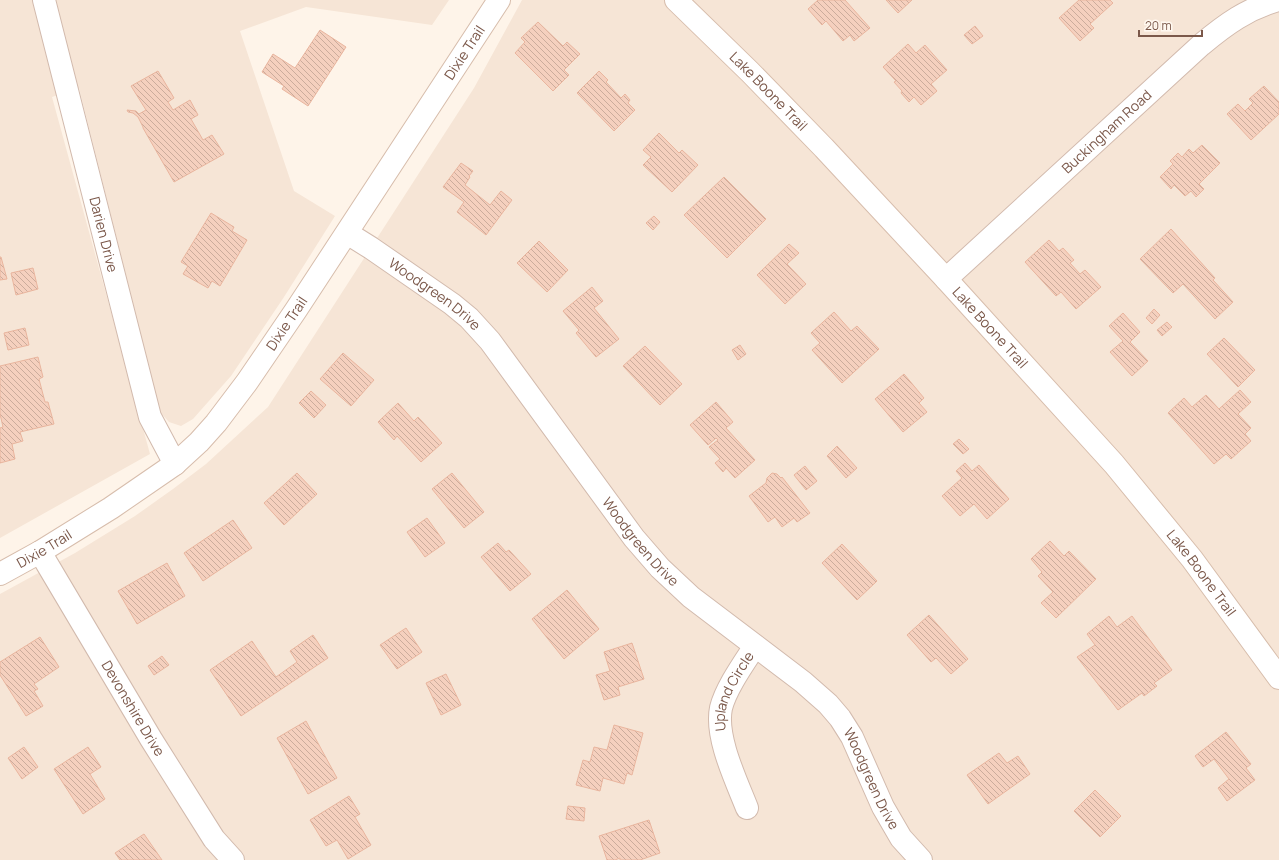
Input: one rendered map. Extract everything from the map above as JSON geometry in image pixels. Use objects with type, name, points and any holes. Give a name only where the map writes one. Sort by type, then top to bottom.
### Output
[{"type":"street","name":"Darien Drive","points":[[44,0],[150,417],[175,464]]},
{"type":"street","name":"Dixie Trail","points":[[0,574],[40,552],[111,508],[175,464],[199,442],[216,423],[247,382],[296,310],[499,0]]},
{"type":"street","name":"Lake Boone Trail","points":[[676,0],[766,88],[824,148],[946,279],[1114,464],[1192,559],[1279,678]]},
{"type":"street","name":"Buckingham Road","points":[[946,279],[1200,45],[1225,25],[1254,8],[1278,0]]},
{"type":"street","name":"Woodgreen Drive","points":[[347,233],[429,286],[469,318],[490,341],[634,538],[660,568],[691,596],[803,682],[828,704],[840,718],[852,737],[883,807],[901,838],[921,860]]},
{"type":"street","name":"Devonshire Drive","points":[[40,552],[151,738],[214,839],[233,860]]},
{"type":"street","name":"Upland Circle","points":[[747,808],[728,760],[720,729],[722,708],[728,691],[755,646]]},
{"type":"shaded area","points":[[0,0],[449,0],[432,25],[306,7],[240,31],[294,191],[335,216],[284,297],[231,376],[193,419],[181,426],[169,422],[160,412],[79,88],[52,97],[150,454],[0,538]]},
{"type":"shaded area","points":[[522,0],[1279,0],[1279,860],[0,860],[0,594],[75,553],[135,516],[206,464],[268,407],[474,88]]},
{"type":"building","points":[[818,0],[845,0],[870,28],[854,41],[850,35],[843,41],[826,21],[822,25],[808,9]]},
{"type":"building","points":[[886,0],[912,0],[898,13]]},
{"type":"building","points":[[1079,0],[1110,0],[1113,3],[1090,24],[1094,28],[1080,41],[1059,18]]},
{"type":"building","points":[[538,22],[563,46],[567,42],[580,54],[564,70],[569,75],[553,91],[515,53],[525,42],[521,38]]},
{"type":"building","points":[[975,26],[983,36],[972,44],[964,35]]},
{"type":"building","points":[[320,30],[346,47],[308,106],[282,89],[284,86],[262,72],[273,54],[295,68]]},
{"type":"building","points":[[908,44],[916,53],[925,45],[947,70],[931,84],[937,91],[921,105],[914,97],[909,102],[894,82],[896,81],[883,67]]},
{"type":"building","points":[[158,71],[174,98],[168,102],[173,110],[190,100],[198,115],[191,119],[203,140],[212,135],[224,154],[174,182],[138,117],[127,110],[136,111],[139,114],[146,110],[131,86]]},
{"type":"building","points":[[599,71],[608,80],[606,82],[621,98],[625,94],[630,100],[628,103],[635,110],[614,131],[577,93]]},
{"type":"building","points":[[1264,86],[1279,102],[1279,114],[1251,140],[1227,114],[1238,104],[1245,111],[1253,103],[1249,99]]},
{"type":"building","points":[[659,133],[679,153],[682,150],[698,165],[672,192],[643,165],[651,157],[643,150]]},
{"type":"building","points":[[1202,145],[1220,163],[1199,184],[1204,189],[1196,197],[1191,191],[1185,196],[1174,185],[1171,189],[1160,177],[1173,164],[1170,161],[1178,153],[1182,157],[1189,149],[1193,153]]},
{"type":"building","points":[[461,163],[473,171],[465,185],[490,205],[501,191],[512,200],[486,235],[457,212],[464,202],[443,187]]},
{"type":"building","points":[[724,177],[766,219],[727,258],[684,215]]},
{"type":"building","points":[[211,213],[234,227],[232,231],[247,240],[220,286],[212,281],[208,288],[183,274],[188,266],[181,262]]},
{"type":"building","points":[[654,216],[660,222],[653,230],[646,223]]},
{"type":"building","points":[[1171,229],[1215,278],[1213,280],[1233,302],[1215,319],[1183,284],[1173,293],[1140,259]]},
{"type":"building","points":[[1049,240],[1059,251],[1063,248],[1074,260],[1070,263],[1080,274],[1085,270],[1101,287],[1076,309],[1061,292],[1056,296],[1025,262]]},
{"type":"building","points":[[539,241],[568,270],[547,292],[517,263]]},
{"type":"building","points":[[789,244],[799,253],[787,264],[806,284],[785,304],[757,275]]},
{"type":"building","points":[[1,257],[7,279],[0,280]]},
{"type":"building","points":[[33,268],[38,289],[16,295],[11,273]]},
{"type":"building","points":[[592,287],[603,301],[594,308],[619,339],[596,357],[576,333],[579,330],[563,311]]},
{"type":"building","points":[[1154,309],[1160,315],[1152,324],[1146,318]]},
{"type":"building","points":[[834,312],[851,331],[857,326],[879,349],[842,383],[812,350],[820,343],[811,333]]},
{"type":"building","points":[[1123,313],[1140,332],[1130,342],[1148,361],[1132,376],[1110,352],[1123,341],[1109,326]]},
{"type":"building","points":[[1167,322],[1172,327],[1162,336],[1157,330]]},
{"type":"building","points":[[25,328],[29,345],[8,350],[4,333]]},
{"type":"building","points":[[1224,338],[1255,370],[1238,387],[1207,354]]},
{"type":"building","points":[[740,345],[746,354],[738,360],[732,350]]},
{"type":"building","points":[[645,346],[682,384],[660,405],[623,366]]},
{"type":"building","points":[[343,353],[374,380],[351,406],[320,379]]},
{"type":"building","points":[[38,357],[43,377],[39,379],[45,402],[48,402],[54,424],[20,432],[23,441],[12,444],[15,459],[0,463],[0,428],[3,427],[0,414],[0,366]]},
{"type":"building","points":[[904,374],[924,398],[919,403],[927,412],[903,432],[875,399]]},
{"type":"building","points":[[1240,390],[1251,402],[1238,414],[1251,428],[1245,434],[1251,441],[1231,459],[1226,454],[1214,464],[1168,413],[1184,398],[1192,407],[1206,395],[1219,409]]},
{"type":"building","points":[[311,391],[326,405],[314,418],[299,403]]},
{"type":"building","points":[[716,402],[733,422],[726,428],[755,460],[735,478],[726,468],[723,472],[715,463],[720,459],[709,447],[718,440],[716,438],[708,445],[690,425]]},
{"type":"building","points":[[398,403],[414,421],[418,417],[442,443],[421,462],[397,436],[394,440],[378,422]]},
{"type":"building","points":[[959,439],[969,449],[963,454],[953,444]]},
{"type":"building","points":[[837,446],[857,468],[846,478],[827,456]]},
{"type":"building","points":[[965,463],[972,471],[979,465],[1009,499],[987,519],[974,504],[960,516],[942,496],[962,478],[956,471]]},
{"type":"building","points":[[805,466],[817,481],[806,490],[794,475]]},
{"type":"building","points":[[297,473],[317,494],[284,525],[264,503]]},
{"type":"building","points":[[452,473],[484,512],[464,528],[432,489]]},
{"type":"building","points":[[772,473],[777,474],[781,478],[782,477],[810,513],[797,522],[794,518],[782,527],[775,517],[768,522],[749,496],[766,483],[767,478]]},
{"type":"building","points":[[427,518],[445,543],[425,557],[407,532]]},
{"type":"building","points":[[233,520],[252,548],[203,581],[184,553]]},
{"type":"building","points":[[1050,541],[1064,556],[1069,551],[1096,579],[1056,618],[1041,603],[1053,592],[1038,576],[1042,572],[1031,559]]},
{"type":"building","points":[[498,543],[506,552],[509,550],[531,574],[510,591],[481,557]]},
{"type":"building","points":[[842,544],[877,581],[857,600],[822,563]]},
{"type":"building","points":[[167,563],[185,596],[137,624],[118,591]]},
{"type":"building","points":[[567,590],[599,629],[564,659],[532,619]]},
{"type":"building","points":[[929,615],[968,659],[951,674],[936,658],[931,662],[907,635]]},
{"type":"building","points":[[1109,616],[1117,627],[1132,616],[1172,670],[1154,683],[1157,686],[1144,696],[1142,693],[1118,710],[1077,657],[1095,645],[1087,634]]},
{"type":"building","points":[[406,628],[422,652],[397,669],[380,645]]},
{"type":"building","points":[[313,635],[328,658],[241,716],[210,670],[252,641],[276,677],[297,662],[290,651]]},
{"type":"building","points":[[40,637],[59,667],[34,684],[38,689],[34,691],[43,706],[26,716],[0,675],[0,662]]},
{"type":"building","points":[[632,643],[644,679],[618,687],[620,695],[604,700],[596,675],[610,671],[604,652]]},
{"type":"building","points":[[162,656],[169,665],[154,675],[148,666]]},
{"type":"building","points":[[446,674],[461,705],[441,715],[426,683]]},
{"type":"building","points":[[306,721],[337,778],[308,794],[277,738]]},
{"type":"building","points":[[614,725],[643,733],[632,775],[627,773],[624,784],[603,778],[600,791],[576,785],[583,760],[590,762],[594,747],[607,750]]},
{"type":"building","points":[[1226,732],[1251,764],[1246,768],[1255,780],[1227,801],[1218,788],[1229,779],[1214,759],[1203,767],[1195,756]]},
{"type":"building","points":[[24,747],[38,767],[22,779],[8,758]]},
{"type":"building","points":[[88,747],[101,767],[90,774],[105,799],[83,814],[54,769]]},
{"type":"building","points":[[999,753],[1007,763],[1018,756],[1030,774],[988,804],[967,775]]},
{"type":"building","points":[[1095,790],[1121,816],[1100,837],[1074,811]]},
{"type":"building","points":[[349,796],[360,814],[355,817],[371,845],[348,859],[337,840],[326,846],[310,820]]},
{"type":"building","points":[[568,806],[585,808],[584,821],[566,819]]},
{"type":"building","points":[[649,820],[660,853],[640,860],[620,860],[620,858],[615,860],[607,860],[599,836]]},
{"type":"building","points":[[144,834],[162,860],[120,860],[115,853]]}]
